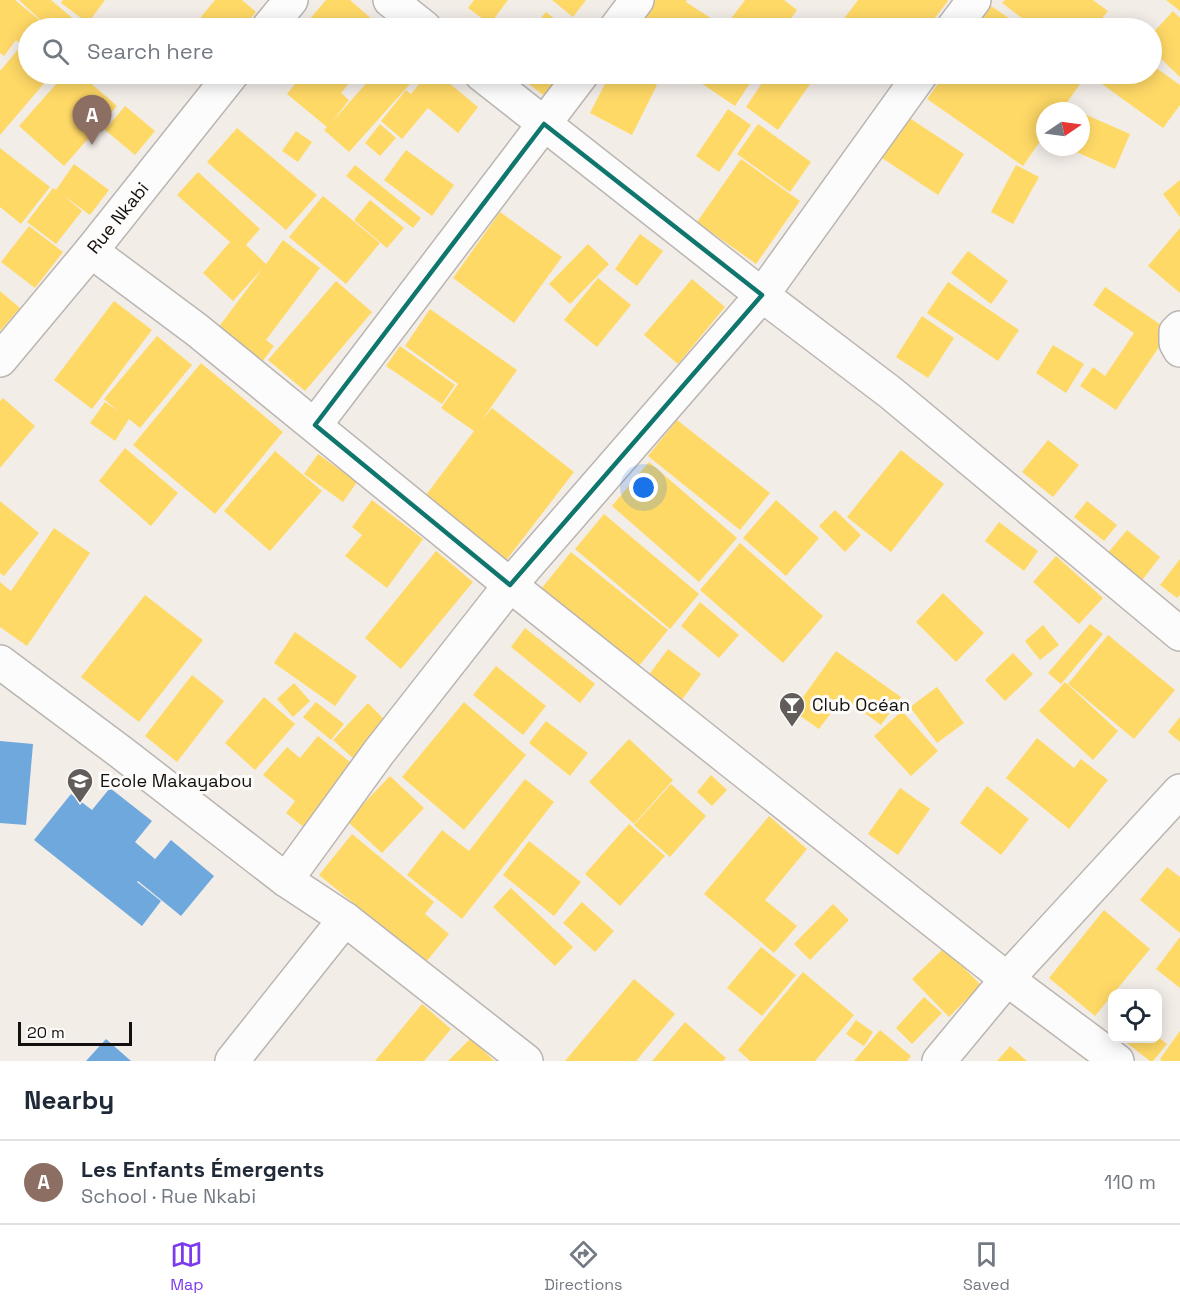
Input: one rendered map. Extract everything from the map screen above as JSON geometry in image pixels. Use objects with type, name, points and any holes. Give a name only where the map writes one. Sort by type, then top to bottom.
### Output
[{"type":"street","points":[[276,18],[291,0]]},
{"type":"street","points":[[390,0],[412,18]]},
{"type":"street","points":[[623,18],[637,0]]},
{"type":"street","points":[[960,18],[974,0]]},
{"type":"street","name":"Rue Nkabi","points":[[0,360],[91,251],[224,84]]},
{"type":"street","points":[[494,84],[762,295],[891,393],[1180,634]]},
{"type":"street","points":[[315,425],[574,84]]},
{"type":"street","points":[[286,880],[379,752],[510,585],[762,295],[914,84]]},
{"type":"street","points":[[91,251],[197,330],[510,585],[1007,979],[1117,1061]]},
{"type":"street","points":[[1180,328],[1176,332],[1176,343],[1180,350]]},
{"type":"street","points":[[0,662],[286,880],[345,919],[526,1061]]},
{"type":"street","points":[[939,1061],[1007,979],[1180,791]]},
{"type":"street","points":[[232,1061],[345,919]]},
{"type":"highlighted area","points":[[544,124],[762,295],[510,585],[315,425]]},
{"type":"building: Homes","points":[[0,0],[15,0],[37,18],[18,18],[18,42],[16,40],[4,56],[0,53]]},
{"type":"building: Homes","points":[[19,0],[51,0],[72,18],[38,18]]},
{"type":"building: Homes","points":[[63,0],[105,0],[92,18],[81,18],[61,3]]},
{"type":"building: Homes","points":[[215,0],[242,0],[256,12],[251,18],[201,17]]},
{"type":"building: Homes","points":[[326,0],[350,0],[371,18],[311,18]]},
{"type":"building: Homes","points":[[474,0],[508,0],[494,18],[482,18],[468,8]]},
{"type":"building: Homes","points":[[552,0],[586,0],[573,17]]},
{"type":"building: Homes","points":[[649,0],[687,0],[686,2],[711,18],[637,18]]},
{"type":"building: Homes","points":[[745,0],[784,0],[797,10],[791,18],[732,18]]},
{"type":"building: Homes","points":[[858,0],[948,1],[935,18],[844,18]]},
{"type":"building: Homes","points":[[1005,0],[1093,0],[1108,11],[1102,18],[1022,18],[1002,3]]},
{"type":"building: Homes","points":[[1166,0],[1180,0],[1180,11]]},
{"type":"building: Homes","points":[[991,6],[1008,18],[983,18]]},
{"type":"building: Homes","points":[[1173,11],[1180,18],[1180,77],[1162,60],[1162,23]]},
{"type":"building: Homes","points":[[546,12],[554,18],[541,18]]},
{"type":"building: Homes","points":[[18,50],[18,84],[43,84],[0,135],[0,71]]},
{"type":"building: Homes","points":[[1162,72],[1180,85],[1180,105],[1163,128],[1102,84],[1162,84]]},
{"type":"building: Homes","points":[[56,84],[92,84],[117,106],[64,166],[19,126]]},
{"type":"building: Homes","points":[[295,84],[348,84],[341,93],[349,100],[332,122],[366,84],[410,84],[349,152],[324,130],[327,127],[287,94]]},
{"type":"building: Homes","points":[[419,84],[450,84],[478,107],[458,133],[428,108],[402,139],[381,121],[406,90],[411,94]]},
{"type":"building: Homes","points":[[529,84],[559,84],[547,98]]},
{"type":"building: Homes","points":[[605,84],[657,85],[632,135],[590,113]]},
{"type":"building: Homes","points":[[702,84],[749,84],[735,106]]},
{"type":"building: Homes","points":[[761,84],[810,84],[778,130],[746,107]]},
{"type":"building: Homes","points":[[938,84],[1080,84],[1067,102],[1036,102],[1036,147],[1023,166],[927,99]]},
{"type":"building: Homes","points":[[125,106],[155,131],[135,155],[105,130]]},
{"type":"building: Homes","points":[[728,109],[751,125],[719,172],[696,156]]},
{"type":"building: Homes","points":[[1090,116],[1130,134],[1115,169],[1085,156],[1090,156]]},
{"type":"building: Homes","points":[[908,117],[964,154],[938,195],[882,158]]},
{"type":"building: Homes","points":[[380,124],[396,138],[380,156],[365,143]]},
{"type":"building: Homes","points":[[758,124],[811,162],[790,192],[737,154]]},
{"type":"building: Homes","points":[[237,128],[317,195],[286,230],[207,162]]},
{"type":"building: Homes","points":[[296,131],[312,142],[298,162],[282,151]]},
{"type":"building: Homes","points":[[0,148],[50,187],[21,224],[0,207]]},
{"type":"building: Homes","points":[[406,150],[454,185],[432,216],[384,180]]},
{"type":"building: Homes","points":[[741,159],[800,201],[756,264],[697,222]]},
{"type":"building: Homes","points":[[74,164],[109,190],[90,215],[63,195],[82,211],[56,244],[27,222],[53,188],[56,190]]},
{"type":"building: Homes","points":[[355,165],[421,218],[413,228],[346,176]]},
{"type":"building: Homes","points":[[1016,165],[1039,177],[1013,224],[991,212]]},
{"type":"building: Homes","points":[[198,172],[260,229],[246,245],[266,264],[283,240],[320,268],[266,340],[274,346],[262,362],[218,328],[263,268],[233,301],[203,273],[230,242],[177,195]]},
{"type":"building: Homes","points":[[1180,180],[1180,217],[1163,194]]},
{"type":"building: Homes","points":[[323,196],[380,243],[346,284],[289,237]]},
{"type":"building: Homes","points":[[370,200],[404,228],[387,248],[354,220]]},
{"type":"building: Homes","points":[[500,212],[562,257],[514,323],[453,278]]},
{"type":"building: Homes","points":[[29,226],[63,252],[35,288],[1,262]]},
{"type":"building: Homes","points":[[1180,228],[1180,293],[1148,266]]},
{"type":"building: Homes","points":[[640,234],[663,251],[637,286],[615,269]]},
{"type":"building: Homes","points":[[588,244],[609,264],[570,304],[549,284]]},
{"type":"building: Homes","points":[[968,251],[1008,281],[991,304],[951,273]]},
{"type":"building: Homes","points":[[598,278],[631,305],[597,347],[564,320]]},
{"type":"building: Homes","points":[[692,279],[725,307],[678,364],[644,335]]},
{"type":"building: Homes","points":[[336,281],[372,312],[305,391],[268,360]]},
{"type":"building: Homes","points":[[948,282],[1019,330],[998,361],[927,313]]},
{"type":"building: Homes","points":[[1105,287],[1170,331],[1116,410],[1080,386],[1093,367],[1105,376],[1134,333],[1093,305]]},
{"type":"building: Homes","points":[[0,291],[20,308],[0,331]]},
{"type":"building: Homes","points":[[114,301],[152,330],[92,409],[54,380]]},
{"type":"building: Homes","points":[[430,309],[517,370],[482,420],[492,408],[574,472],[505,562],[423,499],[474,431],[441,408],[458,384],[405,346]]},
{"type":"building: Homes","points":[[922,316],[954,338],[928,378],[896,357]]},
{"type":"building: Homes","points":[[157,336],[192,365],[140,428],[129,419],[115,441],[90,423],[105,402],[118,411],[104,399]]},
{"type":"building: Homes","points":[[1053,345],[1084,364],[1066,393],[1036,373]]},
{"type":"building: Homes","points":[[400,346],[455,385],[442,404],[386,366]]},
{"type":"building: Homes","points":[[201,363],[283,432],[215,514],[133,445]]},
{"type":"building: Homes","points":[[3,398],[35,426],[0,468],[0,401]]},
{"type":"building: Homes","points":[[677,420],[770,493],[740,530],[648,456]]},
{"type":"building: Homes","points":[[1048,440],[1079,465],[1053,497],[1022,472]]},
{"type":"building: Homes","points":[[125,448],[178,493],[151,526],[99,481]]},
{"type":"building: Homes","points":[[901,450],[944,484],[891,552],[847,517]]},
{"type":"building: Homes","points":[[275,451],[322,491],[270,551],[224,511]]},
{"type":"building: Homes","points":[[318,454],[357,482],[343,502],[304,474]]},
{"type":"building: Homes","points":[[649,462],[737,538],[699,582],[612,506]]},
{"type":"building: Homes","points":[[372,500],[423,539],[387,588],[345,556],[362,535],[352,527]]},
{"type":"building: Homes","points":[[776,500],[819,538],[786,576],[743,538]]},
{"type":"building: Homes","points":[[0,501],[39,533],[4,576],[0,573]]},
{"type":"building: Homes","points":[[1087,501],[1117,525],[1104,541],[1074,517]]},
{"type":"building: Homes","points":[[835,510],[861,535],[845,552],[819,526]]},
{"type":"building: Homes","points":[[604,514],[699,594],[670,629],[575,549]]},
{"type":"building: Homes","points":[[999,522],[1038,551],[1024,571],[985,541]]},
{"type":"building: Homes","points":[[54,528],[90,553],[27,646],[0,627],[0,582],[11,591]]},
{"type":"building: Homes","points":[[1127,530],[1160,557],[1136,588],[1102,560]]},
{"type":"building: Homes","points":[[740,543],[823,616],[783,663],[700,590]]},
{"type":"building: Homes","points":[[436,551],[473,582],[401,669],[365,638]]},
{"type":"building: Homes","points":[[571,552],[668,630],[634,672],[537,594]]},
{"type":"building: Homes","points":[[1056,556],[1103,598],[1079,624],[1033,582]]},
{"type":"building: Homes","points":[[1180,559],[1180,595],[1177,598],[1160,585]]},
{"type":"building: Homes","points":[[943,593],[984,633],[956,662],[916,622]]},
{"type":"building: Homes","points":[[145,595],[203,640],[139,722],[81,677]]},
{"type":"building: Homes","points":[[700,602],[739,635],[719,658],[681,626]]},
{"type":"building: Homes","points":[[1090,624],[1103,634],[1061,684],[1048,673]]},
{"type":"building: Homes","points":[[1043,625],[1059,645],[1040,660],[1025,641]]},
{"type":"building: Homes","points":[[525,628],[595,684],[580,703],[511,647]]},
{"type":"building: Homes","points":[[295,632],[357,676],[335,706],[274,663]]},
{"type":"building: Homes","points":[[1108,635],[1175,690],[1134,739],[1068,684]]},
{"type":"building: Homes","points":[[668,649],[701,674],[681,701],[648,676]]},
{"type":"building: Homes","points":[[836,651],[901,697],[881,725],[843,697],[819,729],[793,711]]},
{"type":"building: Homes","points":[[1013,653],[1033,674],[1005,701],[985,680]]},
{"type":"building: Homes","points":[[496,666],[546,706],[523,735],[473,695]]},
{"type":"building: Homes","points":[[192,675],[224,701],[177,762],[145,736]]},
{"type":"building: Homes","points":[[1065,682],[1118,731],[1093,760],[1039,711]]},
{"type":"building: Homes","points":[[294,683],[310,701],[293,717],[277,699]]},
{"type":"building: Homes","points":[[937,687],[964,723],[937,743],[910,707]]},
{"type":"building: Homes","points":[[264,697],[295,724],[255,770],[225,743]]},
{"type":"building: Homes","points":[[316,702],[344,724],[331,740],[303,717]]},
{"type":"building: Homes","points":[[464,702],[526,755],[464,830],[402,777]]},
{"type":"building: Homes","points":[[368,703],[390,725],[356,761],[333,740]]},
{"type":"building: Homes","points":[[902,711],[938,751],[911,776],[874,736]]},
{"type":"building: Homes","points":[[1180,717],[1180,742],[1168,732]]},
{"type":"building: Homes","points":[[546,721],[588,753],[570,776],[529,743]]},
{"type":"building: Homes","points":[[318,736],[355,766],[305,828],[286,813],[295,801],[263,775],[287,747],[300,758]]},
{"type":"building: Homes","points":[[1037,738],[1074,768],[1081,759],[1108,780],[1069,829],[1006,778]]},
{"type":"building: Homes","points":[[629,739],[673,780],[634,824],[589,782]]},
{"type":"building: Homes","points":[[711,775],[727,790],[712,806],[697,792]]},
{"type":"building: Homes","points":[[390,776],[424,808],[382,853],[347,821]]},
{"type":"building: Homes","points":[[525,779],[554,802],[462,919],[407,875],[442,830],[469,851]]},
{"type":"building: Homes","points":[[671,784],[706,816],[670,857],[634,825]]},
{"type":"building: Homes","points":[[987,786],[1029,819],[1001,855],[960,823]]},
{"type":"building: Homes","points":[[900,788],[930,809],[898,855],[868,834]]},
{"type":"building: Homes","points":[[769,816],[807,849],[765,900],[797,926],[774,953],[704,894]]},
{"type":"building: Homes","points":[[629,824],[665,856],[620,906],[585,874]]},
{"type":"building: Homes","points":[[352,834],[434,902],[425,914],[449,934],[426,962],[319,875]]},
{"type":"building: Homes","points":[[529,841],[581,882],[554,916],[503,875]]},
{"type":"building: Homes","points":[[1167,867],[1180,877],[1180,933],[1140,900]]},
{"type":"building: Homes","points":[[511,888],[573,947],[555,966],[493,907]]},
{"type":"building: Homes","points":[[582,902],[614,931],[595,952],[563,923]]},
{"type":"building: Homes","points":[[833,904],[849,920],[810,960],[794,944]]},
{"type":"building: Homes","points":[[1104,910],[1150,949],[1117,989],[1108,989],[1108,1000],[1095,1016],[1049,978]]},
{"type":"building: Homes","points":[[1180,937],[1180,988],[1156,969]]},
{"type":"building: Homes","points":[[761,947],[796,975],[762,1016],[727,988]]},
{"type":"building: Homes","points":[[944,948],[981,985],[949,1017],[912,979]]},
{"type":"building: Homes","points":[[803,972],[854,1015],[815,1061],[750,1061],[738,1050]]},
{"type":"building: Homes","points":[[634,979],[675,1014],[636,1061],[565,1061]]},
{"type":"building: Homes","points":[[924,997],[942,1013],[912,1044],[896,1028]]},
{"type":"building: Homes","points":[[422,1004],[451,1029],[424,1061],[375,1061]]},
{"type":"building: Homes","points":[[856,1020],[873,1032],[864,1046],[846,1034]]},
{"type":"building: Homes","points":[[685,1022],[726,1058],[723,1061],[652,1061]]},
{"type":"building: Homes","points":[[880,1030],[911,1056],[907,1061],[854,1061]]},
{"type":"building: Homes","points":[[1180,1031],[1180,1061],[1162,1061],[1160,1059]]},
{"type":"building: Homes","points":[[471,1038],[494,1061],[448,1061]]},
{"type":"building: Homes","points":[[1162,1040],[1167,1044],[1153,1061],[1127,1043],[1162,1043]]},
{"type":"building: Homes","points":[[1010,1046],[1027,1061],[997,1061]]},
{"type":"building: Schools","points":[[0,741],[33,744],[26,825],[0,823]]},
{"type":"building: Schools","points":[[110,788],[152,821],[135,842],[155,859],[151,864],[171,840],[214,876],[181,916],[138,881],[161,901],[142,926],[34,840],[71,794],[92,810]]},
{"type":"building: Schools","points":[[106,1039],[131,1061],[86,1061]]},
{"type":"place","name":"Les Enfants Émergents","points":[[92,145]]},
{"type":"place","name":"Club Océan","points":[[792,728]]},
{"type":"place","name":"Ecole Makayabou","points":[[80,804]]}]
